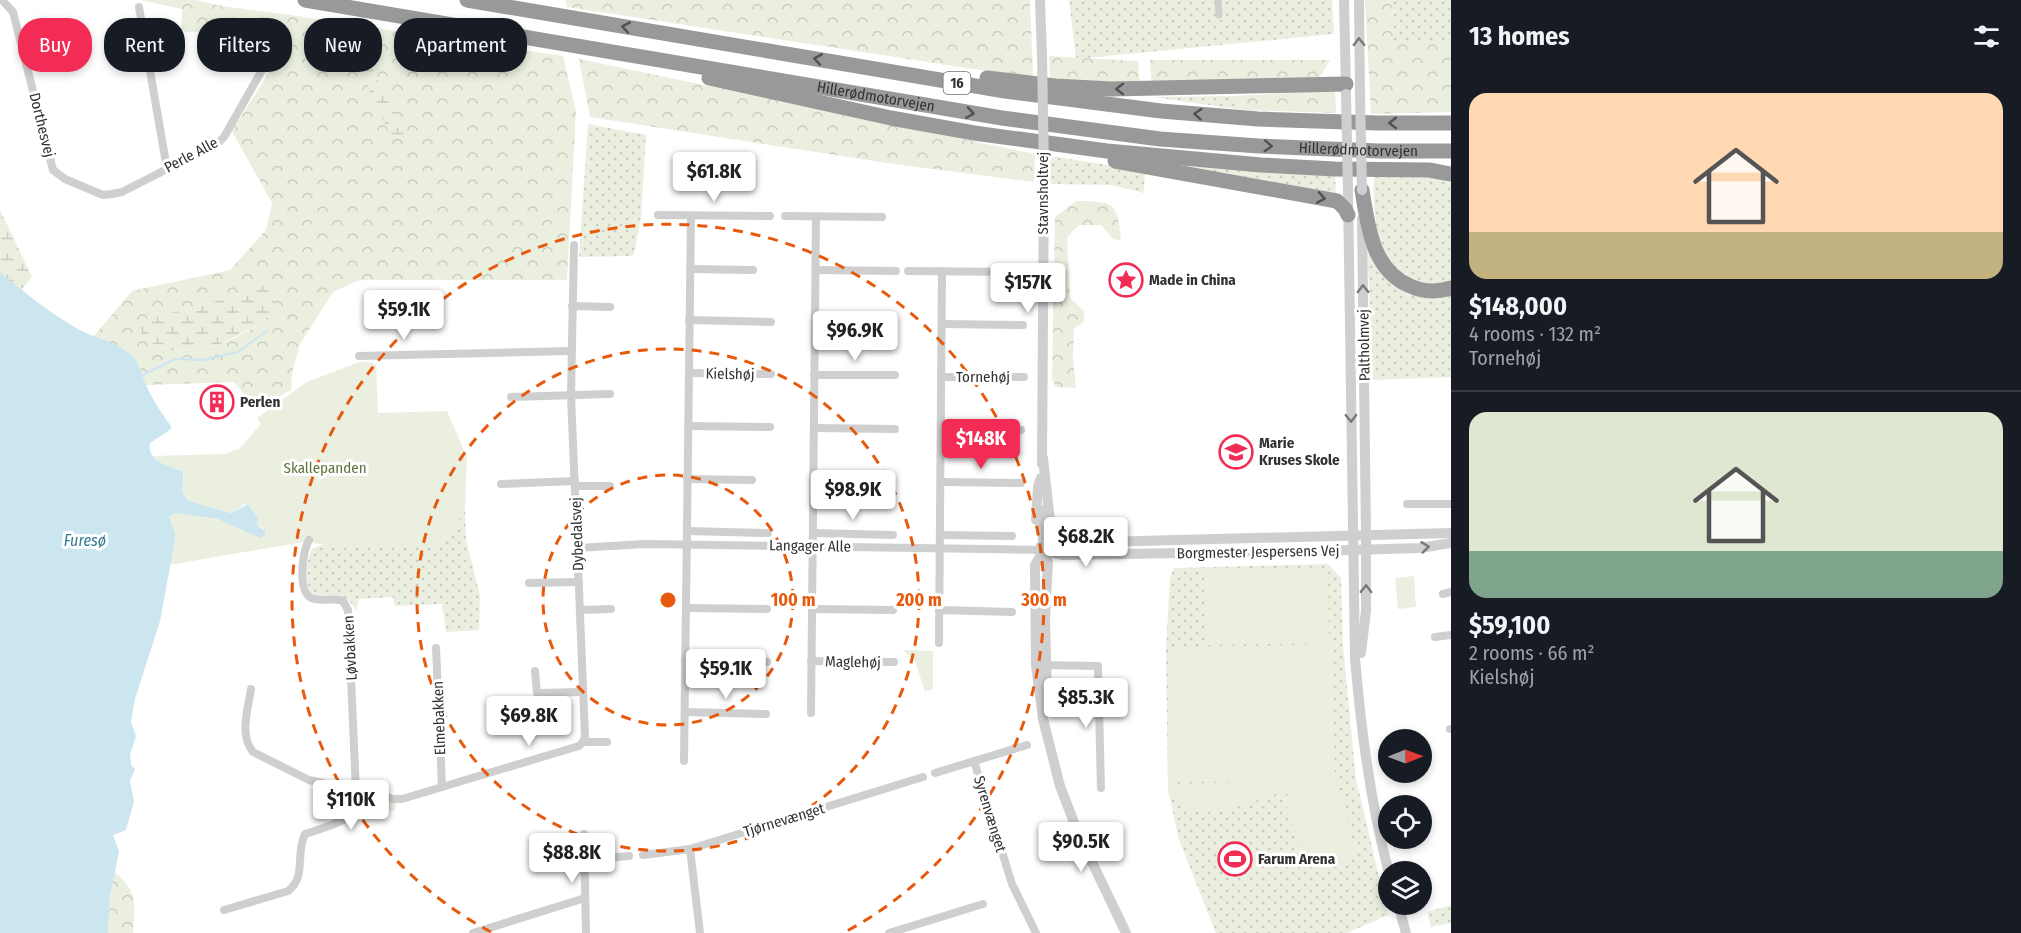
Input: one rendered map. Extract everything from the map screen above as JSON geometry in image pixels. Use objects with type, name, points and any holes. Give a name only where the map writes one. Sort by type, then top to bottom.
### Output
[{"type":"highway","name":"Hillerødmotorvejen","points":[[305,0],[1002,118],[1160,139],[1346,150],[1451,151]]},
{"type":"highway","name":"Hillerødmotorvejen","points":[[467,0],[1005,91],[1161,111],[1258,119],[1451,123]]},
{"type":"highway","points":[[684,64],[687,73],[891,118],[974,133],[1166,157],[1335,169],[1429,170],[1451,174]]},
{"type":"highway","points":[[850,65],[875,64],[1055,86],[1112,89],[1353,89]]},
{"type":"highway","points":[[974,133],[1013,143],[1337,201],[1348,215]]},
{"type":"highway","points":[[1355,191],[1374,245],[1388,271],[1402,283],[1416,288],[1432,291],[1451,288]]},
{"type":"street","name":"Dorthesvej","points":[[2,0],[13,12],[53,170],[65,179]]},
{"type":"street","name":"Stavnsholtvej","points":[[1040,0],[1044,171],[1042,458],[1036,531],[1037,543],[1048,562],[1040,665],[1053,738],[1066,787],[1066,800],[1078,833],[1126,933]]},
{"type":"street","points":[[1218,0],[1219,15]]},
{"type":"street","name":"Paltholmvej","points":[[1344,0],[1353,89],[1355,191],[1364,339],[1366,611],[1358,689]]},
{"type":"street","name":"Paltholmvej","points":[[1353,89],[1359,0]]},
{"type":"street","points":[[139,7],[167,168]]},
{"type":"street","name":"Perle Alle","points":[[65,179],[103,195],[122,192],[211,147],[224,137],[261,72]]},
{"type":"street","name":"Paltholmvej","points":[[1355,191],[1348,215],[1353,550],[1358,689],[1367,771],[1386,861]]},
{"type":"street","points":[[658,215],[770,216]]},
{"type":"street","name":"Kielshøj","points":[[684,761],[690,216]]},
{"type":"street","points":[[785,216],[882,217]]},
{"type":"street","name":"Maglehøj","points":[[811,713],[816,217]]},
{"type":"street","name":"Dybedalsvej","points":[[574,245],[570,351],[583,742]]},
{"type":"street","points":[[690,269],[753,270]]},
{"type":"street","points":[[816,270],[896,271]]},
{"type":"street","points":[[908,271],[1021,272]]},
{"type":"street","name":"Tornehøj","points":[[939,643],[942,272]]},
{"type":"street","points":[[572,306],[610,307]]},
{"type":"street","points":[[689,320],[771,321]]},
{"type":"street","points":[[815,322],[881,323]]},
{"type":"street","points":[[942,324],[1023,325]]},
{"type":"street","points":[[1350,339],[1364,339]]},
{"type":"street","points":[[359,356],[570,351]]},
{"type":"street","name":"Kielshøj","points":[[689,374],[771,374]]},
{"type":"street","points":[[814,375],[895,375]]},
{"type":"street","name":"Tornehøj","points":[[941,377],[1024,377]]},
{"type":"street","points":[[511,397],[610,394]]},
{"type":"street","points":[[688,426],[770,427]]},
{"type":"street","points":[[814,428],[895,429]]},
{"type":"street","points":[[941,429],[1021,430]]},
{"type":"street","name":"Stavnsholtvej","points":[[1042,458],[1051,531],[1049,541],[1043,550]]},
{"type":"street","points":[[687,479],[752,480]]},
{"type":"street","points":[[813,481],[882,480]]},
{"type":"street","points":[[940,482],[1021,483]]},
{"type":"street","name":"Dybedalsvej","points":[[501,484],[575,483],[610,486]]},
{"type":"street","points":[[1407,504],[1451,504]]},
{"type":"street","points":[[687,531],[768,533]]},
{"type":"street","points":[[813,533],[893,534]]},
{"type":"street","name":"Borgmester Jespersens Vej","points":[[1043,550],[1062,543],[1451,533]]},
{"type":"street","points":[[940,535],[1012,536]]},
{"type":"street","name":"Løvbakken","points":[[309,540],[304,549],[303,568],[303,587],[307,596],[315,600],[343,601],[348,610],[356,791]]},
{"type":"street","name":"Borgmester Jespersens Vej","points":[[1043,550],[1062,555],[1134,554],[1366,550],[1420,548],[1451,543]]},
{"type":"street","name":"Langager Alle","points":[[577,548],[645,544],[1043,550]]},
{"type":"street","name":"Dybedalsvej","points":[[529,583],[579,582]]},
{"type":"street","points":[[686,608],[767,609]]},
{"type":"street","points":[[580,610],[611,609]]},
{"type":"street","points":[[812,609],[893,610]]},
{"type":"street","points":[[939,610],[1011,612]]},
{"type":"street","points":[[1435,638],[1451,635]]},
{"type":"street","name":"Elmebakken","points":[[436,648],[442,787]]},
{"type":"street","points":[[685,660],[767,662]]},
{"type":"street","name":"Maglehøj","points":[[811,661],[894,662]]},
{"type":"street","points":[[1040,665],[1098,666],[1101,788]]},
{"type":"street","points":[[535,671],[537,693],[583,692]]},
{"type":"street","points":[[251,689],[245,737],[252,752],[309,780],[393,799],[402,799],[579,746],[583,742],[607,742]]},
{"type":"street","points":[[685,712],[766,714]]},
{"type":"street","points":[[934,773],[1027,745]]},
{"type":"street","name":"Syrenvænget","points":[[974,761],[1012,884],[1036,933]]},
{"type":"street","name":"Tjørnevænget","points":[[643,855],[690,849],[923,777]]},
{"type":"street","points":[[224,910],[288,891],[295,886],[299,877],[301,842],[304,834],[347,819],[353,813],[356,791]]},
{"type":"street","points":[[584,834],[586,933]]},
{"type":"street","points":[[690,849],[700,933]]},
{"type":"street","points":[[585,860],[629,856]]},
{"type":"street","points":[[473,933],[585,898]]},
{"type":"street","points":[[889,933],[983,904]]},
{"type":"street","points":[[1401,915],[1406,933]]},
{"type":"green space","points":[[141,0],[195,0],[311,18],[304,18],[304,72],[382,72],[382,29],[394,31],[394,72],[527,72],[527,51],[563,56],[576,111],[567,280],[360,280],[333,292],[300,344],[292,373],[291,390],[252,411],[244,394],[234,382],[146,385],[139,365],[93,337],[132,291],[230,270],[266,230],[272,203],[232,131],[269,72],[292,72],[292,18],[197,18],[197,32],[185,31],[185,18],[182,18],[182,9]],"holes":[[[265,285],[273,287],[266,318],[258,325],[219,345],[174,351],[151,343],[149,317],[198,307]]]},
{"type":"green space","points":[[565,0],[1030,0],[1033,78],[567,7]]},
{"type":"green space","points":[[1069,0],[1332,0],[1334,34],[1076,59]]},
{"type":"green space","points":[[1365,0],[1392,0],[1394,44],[1451,44],[1451,112],[1371,114]]},
{"type":"green space","points":[[1392,0],[1451,0],[1451,44],[1394,44]]},
{"type":"green space","points":[[1049,56],[1138,61],[1140,86],[1050,81]]},
{"type":"green space","points":[[579,59],[1035,154],[1034,182],[887,163],[590,117]]},
{"type":"green space","points":[[1150,60],[1330,60],[1320,77],[1152,85]]},
{"type":"green space","points":[[364,72],[375,72],[381,88],[406,132],[400,136],[391,136],[365,82]]},
{"type":"green space","points":[[1335,91],[1336,113],[1243,110],[1230,96]]},
{"type":"green space","points":[[1230,96],[1243,110],[1153,97]]},
{"type":"green space","points":[[588,124],[646,135],[641,217],[634,254],[631,256],[579,257]]},
{"type":"green space","points":[[1051,156],[1145,171],[1144,193],[1111,185],[1048,184]]},
{"type":"green space","points":[[1156,163],[1335,175],[1336,194]]},
{"type":"green space","points":[[1374,176],[1437,178],[1451,183],[1451,281],[1430,284],[1410,280],[1401,275],[1386,260],[1380,249],[1377,228]]},
{"type":"green space","points":[[1076,201],[1099,202],[1112,207],[1118,219],[1121,241],[1113,239],[1101,225],[1079,225],[1067,237],[1070,298],[1084,311],[1084,322],[1074,328],[1073,357],[1076,388],[1056,387],[1052,379],[1055,217]]},
{"type":"green space","points":[[0,210],[32,277],[21,290],[0,272]]},
{"type":"green space","points":[[1367,242],[1389,280],[1408,295],[1442,295],[1451,291],[1451,377],[1373,380]]},
{"type":"green space","points":[[265,285],[273,287],[274,306],[266,318],[258,325],[219,345],[174,351],[151,343],[138,329],[139,323],[149,317],[198,307]]},
{"type":"green space","name":"Skallepanden","points":[[362,361],[376,364],[378,413],[447,411],[467,457],[465,510],[440,547],[346,547],[303,542],[169,565],[175,540],[169,517],[173,513],[218,519],[243,531],[264,529],[257,525],[258,518],[249,505],[245,504],[231,513],[189,501],[183,493],[184,476],[180,470],[166,467],[153,456],[225,454],[240,448],[261,424],[257,418],[307,382]]},
{"type":"green space","points":[[465,510],[466,539],[480,596],[479,630],[446,632],[442,604],[395,606],[393,597],[359,599],[356,610],[342,597],[311,593],[306,571],[312,549],[324,544],[346,547],[440,547]]},
{"type":"green space","points":[[1328,564],[1341,578],[1343,646],[1356,779],[1378,872],[1378,915],[1388,915],[1347,933],[1216,933],[1179,840],[1168,790],[1166,650],[1170,578],[1174,568]]},
{"type":"green space","points":[[1328,570],[1329,643],[1205,645],[1204,572]]},
{"type":"green space","points":[[1414,576],[1416,607],[1398,609],[1395,578]]},
{"type":"green space","points":[[1332,644],[1335,778],[1171,782],[1168,648]]},
{"type":"green space","points":[[903,650],[933,651],[933,689],[925,692],[915,661]]},
{"type":"green space","points":[[1337,780],[1336,787],[1328,791],[1341,790],[1356,856],[1325,869],[1304,860],[1283,796],[1320,791],[1288,791],[1231,808],[1200,812],[1187,808],[1177,800],[1169,784]]},
{"type":"green space","points":[[365,797],[396,803],[395,810],[363,819],[359,808],[361,799]]},
{"type":"green space","points":[[114,871],[132,892],[134,899],[133,933],[108,933]]},
{"type":"green space","points":[[1451,905],[1451,923],[1431,927],[1428,915],[1432,915],[1432,911]]},
{"type":"water","name":"Furesø","points":[[0,272],[68,323],[113,343],[131,355],[139,366],[152,397],[171,426],[171,429],[150,443],[151,454],[160,462],[182,471],[182,489],[189,501],[231,513],[248,504],[258,518],[257,525],[265,531],[265,535],[260,538],[218,519],[174,513],[169,517],[175,532],[175,540],[160,621],[135,699],[131,722],[136,736],[130,755],[131,765],[135,769],[130,781],[134,801],[126,830],[113,835],[119,851],[110,897],[108,933],[0,933]]},
{"type":"waterway","points":[[143,375],[175,359],[203,360],[238,352],[268,330]]},
{"type":"place","name":"Made in China","points":[[1126,280]]},
{"type":"place","name":"Perlen","points":[[217,402]]},
{"type":"place","name":"Marie Kruses Skole","points":[[1236,452]]},
{"type":"place","name":"Farum Arena","points":[[1235,859]]}]
